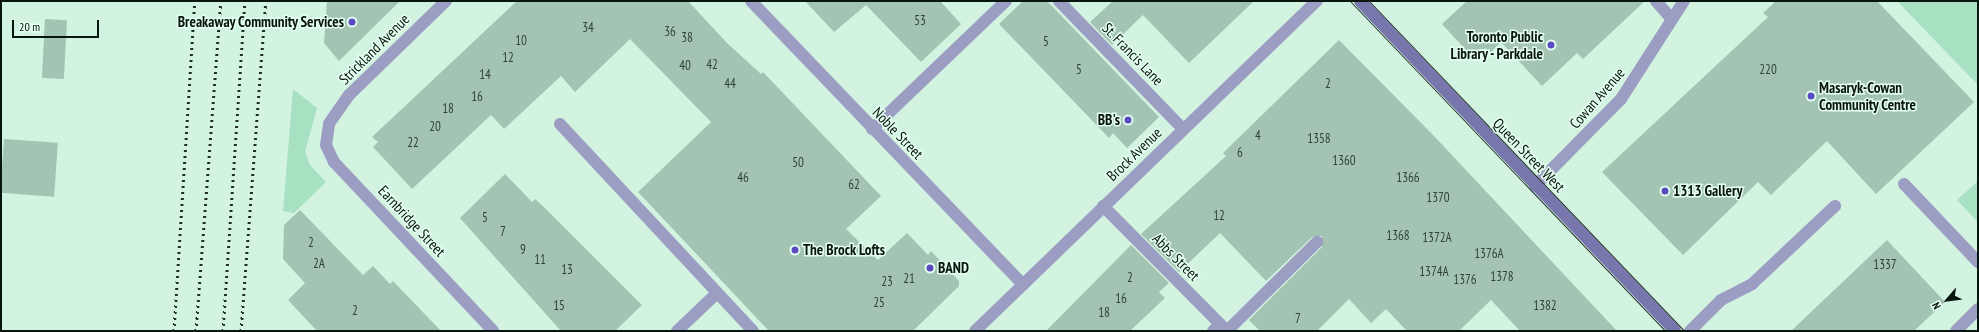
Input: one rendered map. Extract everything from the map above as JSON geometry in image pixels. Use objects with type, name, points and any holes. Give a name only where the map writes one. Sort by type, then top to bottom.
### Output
[{"type":"main road","name":"Queen Street West","points":[[1360,1],[1675,331]]},
{"type":"street","name":"Strickland Avenue","points":[[329,124],[349,95],[446,1]]},
{"type":"street","name":"Noble Street","points":[[751,1],[1023,285]]},
{"type":"street","points":[[872,129],[1006,1]]},
{"type":"street","name":"St. Francis Lane","points":[[1059,1],[1183,129]]},
{"type":"street","name":"Brock Avenue","points":[[975,331],[1317,1]]},
{"type":"street","points":[[1656,1],[1671,18]]},
{"type":"street","name":"Cowan Avenue","points":[[1535,186],[1621,99],[1671,18],[1684,1]]},
{"type":"street","name":"Earnbridge Street","points":[[329,124],[326,145],[334,162],[493,331]]},
{"type":"street","points":[[560,124],[753,331]]},
{"type":"street","points":[[1904,184],[1978,262]]},
{"type":"street","name":"Abbs Street","points":[[1103,206],[1222,329]]},
{"type":"street","points":[[1690,331],[1721,300],[1752,284],[1836,206]]},
{"type":"street","points":[[1222,329],[1317,242]]},
{"type":"street","points":[[678,331],[717,293]]},
{"type":"street","points":[[1956,331],[1978,310]]},
{"type":"green space","points":[[1897,1],[1978,1],[1978,85],[1950,56]]},
{"type":"green space","points":[[293,89],[317,108],[305,152],[310,165],[326,182],[294,213],[283,211]]},
{"type":"green space","points":[[1978,181],[1978,222],[1957,200]]},
{"type":"building","name":"Breakaway Community Services","points":[[327,1],[400,1],[339,61],[324,43]]},
{"type":"building","points":[[517,1],[688,1],[727,43],[761,74],[763,72],[881,196],[846,229],[878,260],[907,233],[928,255],[931,251],[959,281],[959,286],[913,331],[769,331],[638,192],[711,122],[630,39],[575,92],[561,76],[504,129],[491,115],[412,189],[373,147],[378,142],[372,137]]},
{"type":"building","points":[[805,1],[940,1],[961,24],[921,62],[866,5],[834,32]]},
{"type":"building","points":[[1023,1],[1047,1],[1159,117],[1127,148],[1113,133],[1109,138],[999,24]]},
{"type":"building","points":[[1113,1],[1254,1],[1189,63],[1143,15],[1112,45],[1090,22]]},
{"type":"building","name":"Toronto Public Library - Parkdale","points":[[1467,1],[1645,1],[1583,59],[1577,53],[1542,86],[1501,42],[1490,53],[1485,48],[1474,59],[1442,24]]},
{"type":"building","points":[[1776,1],[1877,1],[1974,102],[1876,194],[1827,141],[1771,195],[1758,182],[1683,255],[1602,172],[1768,17],[1763,13]]},
{"type":"building","points":[[45,19],[67,20],[64,79],[42,78]]},
{"type":"building","points":[[1339,40],[1434,136],[1617,331],[1520,331],[1491,300],[1459,331],[1407,331],[1386,309],[1371,323],[1349,299],[1317,331],[1260,331],[1249,320],[1322,247],[1322,236],[1312,237],[1266,281],[1220,233],[1179,272],[1141,234],[1226,156],[1223,153]]},
{"type":"building","points":[[4,139],[58,143],[54,197],[1,193]]},
{"type":"building","points":[[505,174],[532,202],[535,199],[546,209],[642,305],[615,331],[561,331],[460,218]]},
{"type":"building","points":[[300,210],[363,275],[373,266],[390,284],[393,281],[441,331],[317,331],[288,300],[305,283],[283,259],[284,225]]},
{"type":"building","points":[[1887,240],[1945,302],[1914,331],[1791,331]]},
{"type":"building","points":[[1131,245],[1169,283],[1159,292],[1165,298],[1130,331],[1046,331]]},
{"type":"tram line","points":[[1350,1],[1665,331]]},
{"type":"tram line","points":[[1369,1],[1684,331]]},
{"type":"railway","points":[[174,331],[195,1]]},
{"type":"railway","points":[[196,331],[221,1]]},
{"type":"railway","points":[[223,331],[245,1]]},
{"type":"railway","points":[[241,331],[266,1]]},
{"type":"place","name":"Breakaway Community Services","points":[[352,22]]},
{"type":"place","name":"Toronto Public Library - Parkdale","points":[[1551,45]]},
{"type":"place","name":"Masaryk-Cowan Community Centre","points":[[1811,96]]},
{"type":"place","name":"BB's","points":[[1128,120]]},
{"type":"place","name":"1313 Gallery","points":[[1665,191]]},
{"type":"place","name":"The Brock Lofts","points":[[795,250]]},
{"type":"place","name":"BAND","points":[[930,268]]}]
